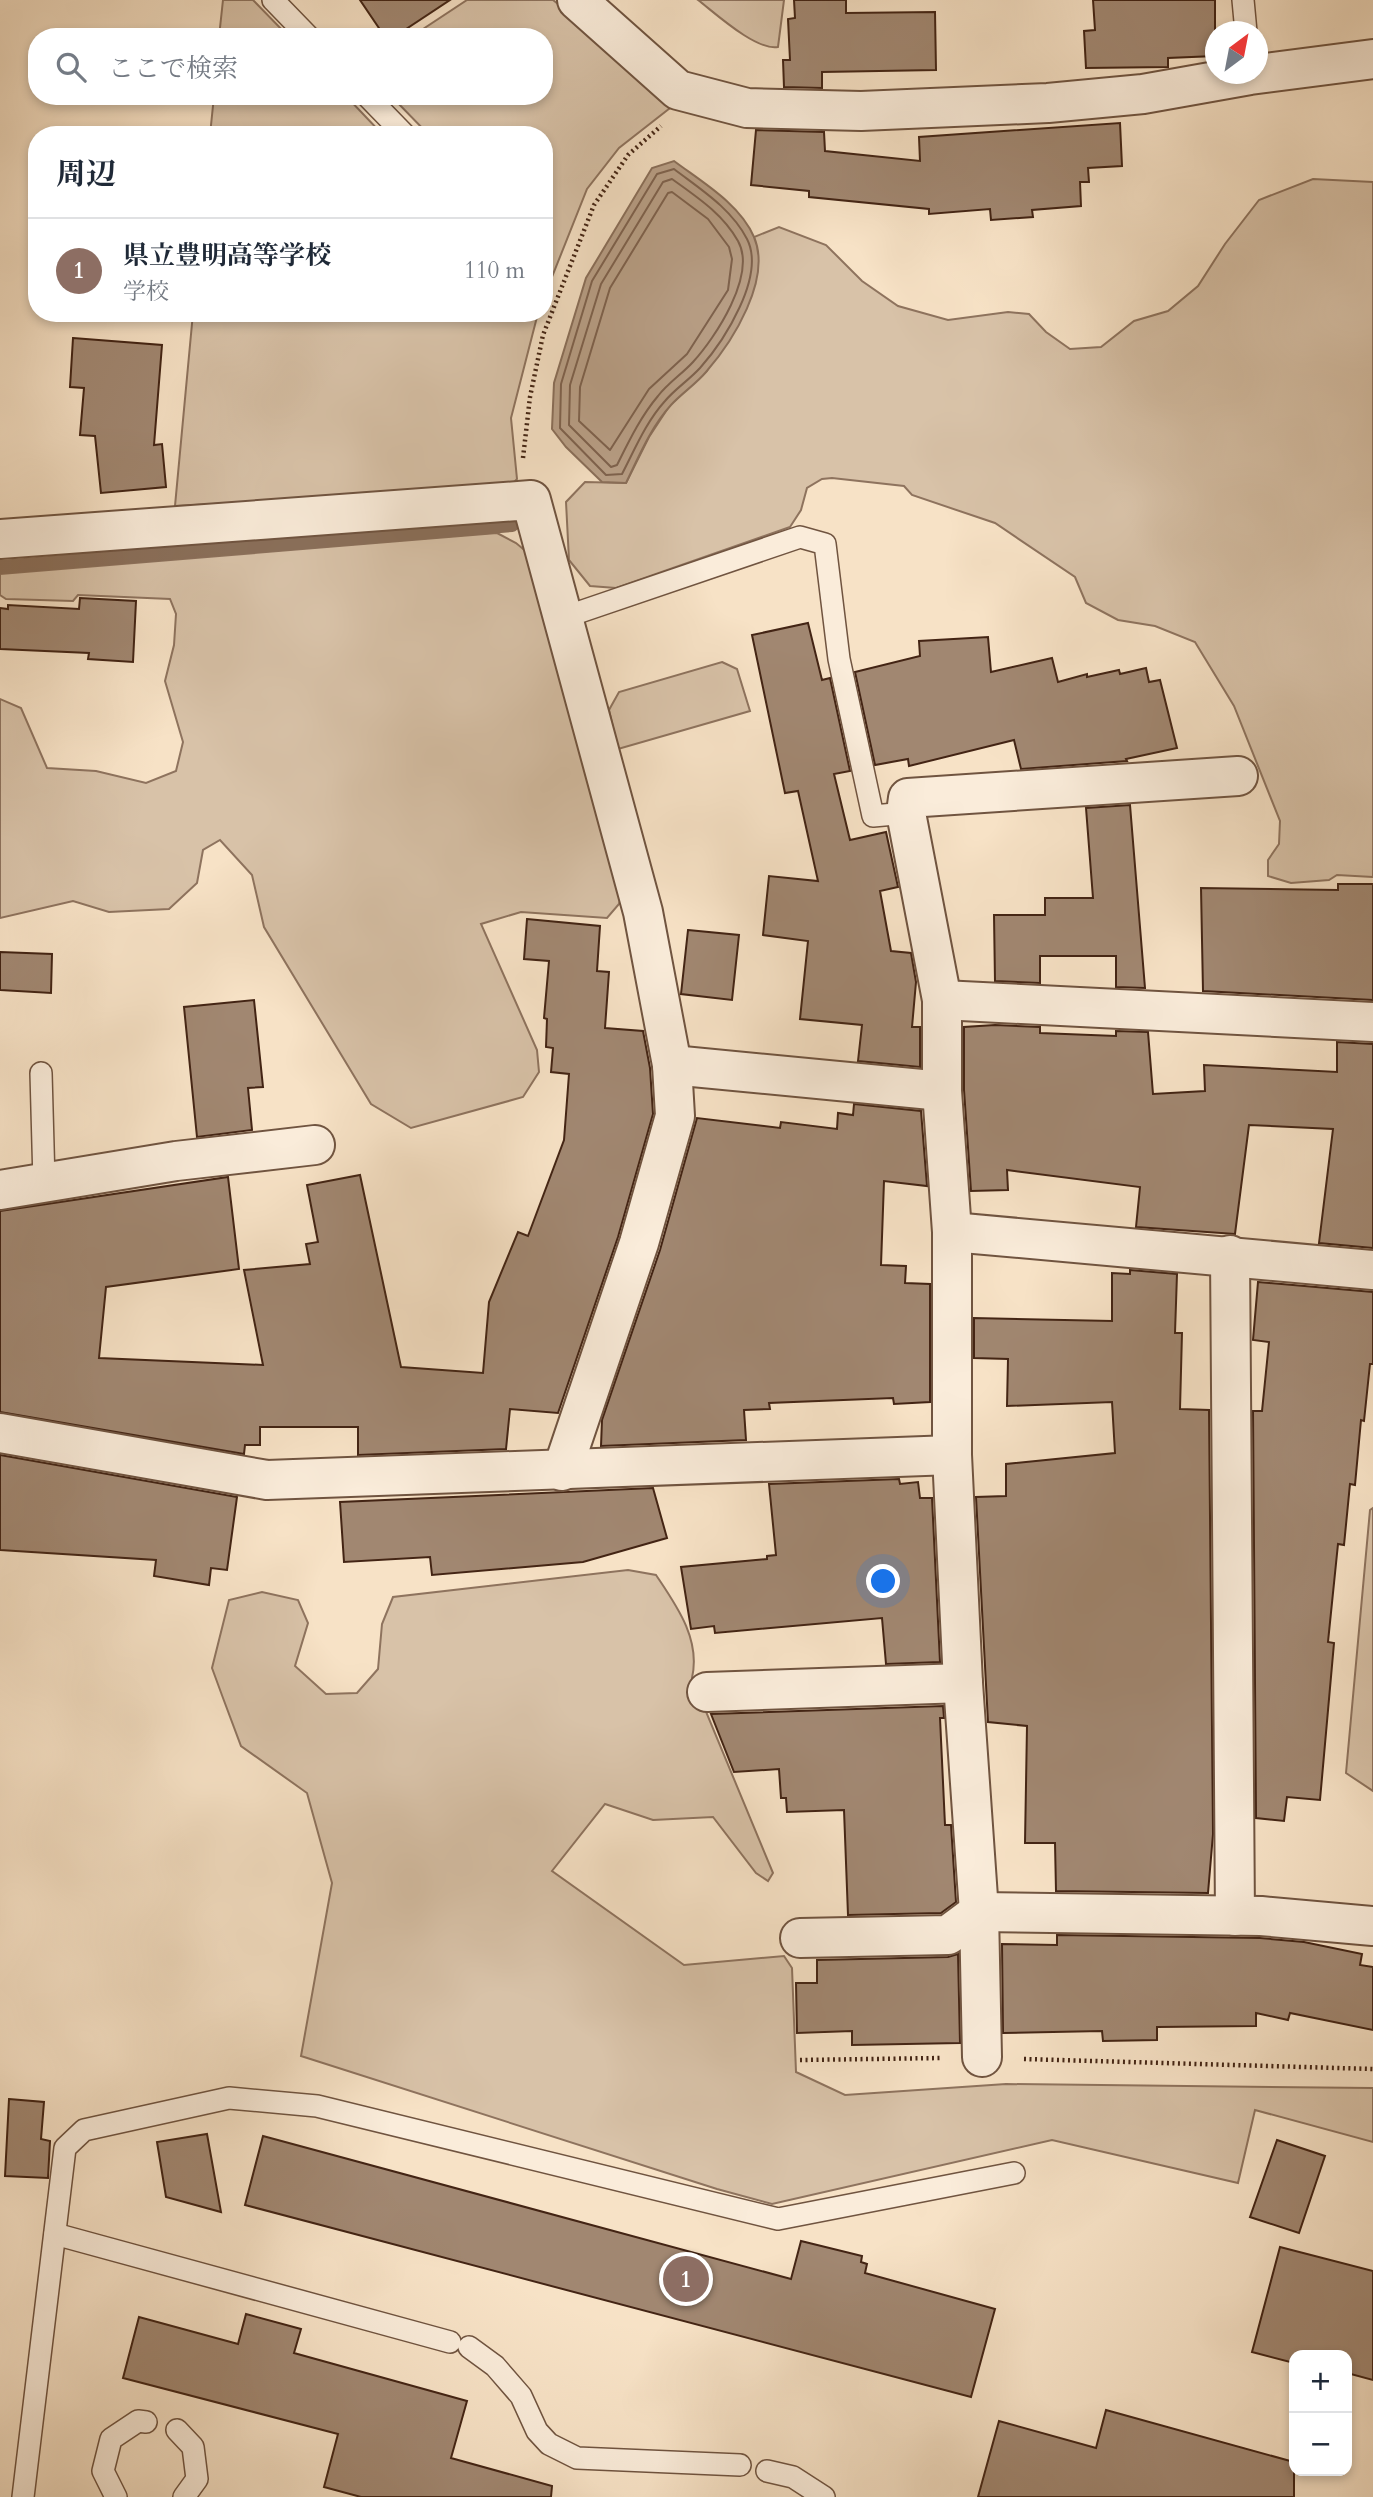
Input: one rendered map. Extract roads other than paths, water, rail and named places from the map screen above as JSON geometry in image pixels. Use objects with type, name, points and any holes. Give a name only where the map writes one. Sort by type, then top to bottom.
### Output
[{"type":"street","points":[[577,0],[678,90],[747,108],[861,111],[1048,103],[1143,94],[1205,82]]},
{"type":"street","points":[[1268,72],[1373,59]]},
{"type":"street","points":[[0,539],[531,500],[565,617],[643,912],[672,1065],[675,1116],[639,1243],[562,1471]]},
{"type":"street","points":[[982,2057],[979,1912],[962,1683],[952,1455],[952,1232],[942,1091],[942,999],[906,813],[908,798],[1238,776]]},
{"type":"street","points":[[942,999],[1373,1022]]},
{"type":"street","points":[[672,1065],[942,1091]]},
{"type":"street","points":[[0,1190],[176,1161],[315,1145]]},
{"type":"street","points":[[952,1232],[1373,1270]]},
{"type":"street","points":[[1230,1255],[1235,1916]]},
{"type":"street","points":[[0,1433],[267,1480],[952,1455]]},
{"type":"street","points":[[707,1692],[962,1683]]},
{"type":"street","points":[[800,1938],[948,1935],[979,1912],[1235,1916],[1373,1926]]},
{"type":"lane","points":[[273,0],[300,28]]},
{"type":"lane","points":[[1242,0],[1245,21]]},
{"type":"lane","points":[[376,105],[396,126]]},
{"type":"lane","points":[[565,617],[800,537],[825,544],[839,659],[873,816],[906,813]]},
{"type":"lane","points":[[41,1073],[44,1182]]},
{"type":"lane","points":[[23,2497],[65,2148],[84,2130],[229,2098],[317,2106],[778,2219],[1014,2173]]},
{"type":"lane","points":[[55,2234],[460,2344],[495,2366],[521,2396],[537,2431],[549,2444],[577,2458],[740,2465]]},
{"type":"lane","points":[[116,2497],[103,2471],[111,2440],[138,2421],[146,2422]]},
{"type":"lane","points":[[177,2430],[193,2447],[197,2479],[184,2497]]},
{"type":"lane","points":[[767,2472],[793,2477],[824,2497]]},
{"type":"water","points":[[674,161],[730,204],[748,225],[758,254],[754,290],[738,327],[727,344],[702,376],[675,401],[657,423],[626,483],[602,482],[566,447],[552,429],[554,383],[586,278],[652,168]]},
{"type":"waterway","points":[[0,567],[512,525]]},
{"type":"place","name":"県立豊明高等学校","points":[[686,2279]]}]
